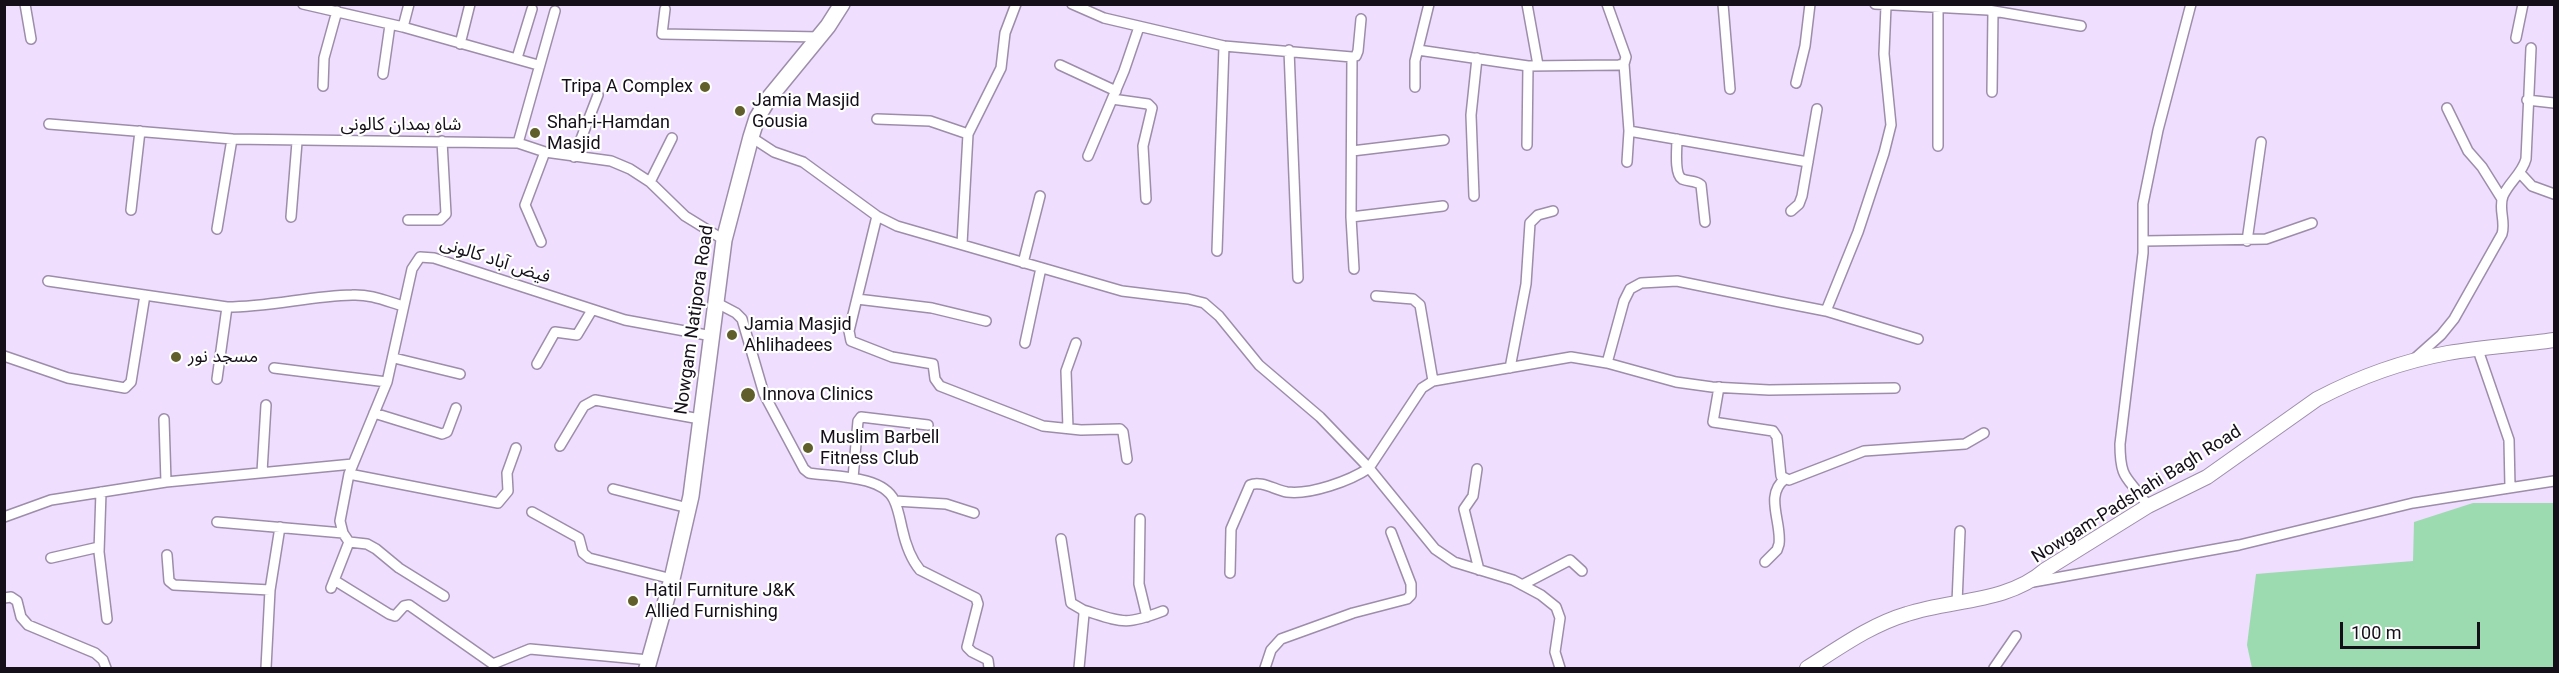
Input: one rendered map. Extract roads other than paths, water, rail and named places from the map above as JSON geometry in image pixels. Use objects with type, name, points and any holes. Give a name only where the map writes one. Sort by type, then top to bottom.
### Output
[{"type":"main road","name":"Nowgam Natipora Road","points":[[648,664],[672,579],[688,508],[724,240],[751,136],[757,118],[769,98],[820,37],[842,4]]},
{"type":"main road","name":"Nowgam-Padshahi Bagh Road","points":[[1807,669],[1862,633],[1882,624],[1920,610],[1993,595],[2031,582],[2045,570],[2148,506],[2207,477],[2317,399],[2348,384],[2409,363],[2448,353],[2554,340]]},
{"type":"street","points":[[25,4],[31,39]]},
{"type":"street","points":[[303,4],[327,6],[338,11],[538,65]]},
{"type":"street","points":[[403,27],[409,4]]},
{"type":"street","points":[[460,44],[470,4]]},
{"type":"street","points":[[1072,4],[1104,18],[1224,45],[1352,57],[1356,56],[1358,51],[1361,19]]},
{"type":"street","points":[[1415,87],[1418,50],[1429,4]]},
{"type":"street","points":[[1527,4],[1533,65],[1527,145]]},
{"type":"street","points":[[1607,4],[1626,57],[1624,64],[1629,131],[1627,162]]},
{"type":"street","points":[[1723,4],[1730,89]]},
{"type":"street","points":[[1796,83],[1805,46],[1810,4]]},
{"type":"street","points":[[1875,4],[1993,11],[2081,26]]},
{"type":"street","points":[[2148,506],[2124,477],[2120,461],[2144,241],[2143,204],[2161,118],[2191,4]]},
{"type":"street","points":[[2516,38],[2523,4]]},
{"type":"street","points":[[962,244],[968,134],[1001,68],[1005,33],[1012,6]]},
{"type":"street","points":[[1826,311],[1858,232],[1891,125],[1884,54],[1886,6]]},
{"type":"street","points":[[1938,7],[1938,146]]},
{"type":"street","points":[[517,58],[532,9]]},
{"type":"street","points":[[665,9],[662,34],[820,37]]},
{"type":"street","points":[[323,86],[324,57],[338,11]]},
{"type":"street","points":[[518,143],[555,11]]},
{"type":"street","points":[[1992,92],[1993,11]]},
{"type":"street","points":[[383,74],[390,25]]},
{"type":"street","points":[[1088,156],[1139,27]]},
{"type":"street","points":[[1217,251],[1224,45]]},
{"type":"street","points":[[2409,363],[2441,335],[2454,319],[2497,245],[2504,227],[2500,206],[2502,199],[2520,173],[2526,159],[2531,48]]},
{"type":"street","points":[[1289,50],[1298,278]]},
{"type":"street","points":[[1418,50],[1533,65],[1615,66],[1624,64]]},
{"type":"street","points":[[1352,57],[1351,218],[1354,269]]},
{"type":"street","points":[[1474,196],[1471,115],[1477,58]]},
{"type":"street","points":[[1060,65],[1114,95],[1148,104],[1152,108],[1143,146],[1146,199]]},
{"type":"street","points":[[574,157],[598,95]]},
{"type":"street","points":[[2527,99],[2554,104]]},
{"type":"street","points":[[2447,108],[2468,151],[2482,167],[2502,199]]},
{"type":"street","points":[[1791,211],[1800,201],[1817,109]]},
{"type":"street","points":[[877,120],[930,121],[968,134]]},
{"type":"street","name":"شاہِ ہمدان کالونی","points":[[49,124],[297,142],[518,143],[545,152],[611,161],[630,169],[650,182],[685,216],[724,240]]},
{"type":"street","points":[[131,210],[140,131]]},
{"type":"street","points":[[1629,131],[1808,162]]},
{"type":"street","points":[[751,136],[774,152],[803,162],[877,216],[907,230],[1122,291],[1204,303],[1220,316],[1259,365],[1320,417],[1369,468],[1435,549],[1454,562],[1501,575],[1550,602],[1558,611],[1560,618],[1555,652],[1560,669]]},
{"type":"street","points":[[650,182],[672,138]]},
{"type":"street","points":[[217,229],[232,139]]},
{"type":"street","points":[[1352,151],[1444,140]]},
{"type":"street","points":[[1677,140],[1679,176],[1701,185],[1705,222]]},
{"type":"street","points":[[408,220],[440,220],[446,214],[442,141]]},
{"type":"street","points":[[291,217],[297,142]]},
{"type":"street","points":[[2247,241],[2261,142]]},
{"type":"street","points":[[541,242],[526,210],[525,200],[545,152]]},
{"type":"street","points":[[2520,173],[2532,186],[2554,194]]},
{"type":"street","points":[[1023,263],[1040,196]]},
{"type":"street","points":[[1351,218],[1443,206]]},
{"type":"street","points":[[1510,368],[1526,284],[1530,223],[1538,215],[1553,211]]},
{"type":"street","points":[[877,216],[849,331],[851,341],[892,357],[930,363],[935,366],[937,383],[945,388],[1034,423],[1068,428],[1120,429],[1123,432],[1127,459]]},
{"type":"street","points":[[2144,241],[2247,241],[2277,236],[2312,223]]},
{"type":"street","name":"فیض آباد کالونی","points":[[346,538],[340,521],[349,474],[387,382],[394,358],[403,306],[416,261],[428,256],[625,320],[712,336]]},
{"type":"street","points":[[1025,343],[1041,268]]},
{"type":"street","points":[[48,281],[226,308],[255,307],[352,295],[378,298],[403,306]]},
{"type":"street","points":[[1607,363],[1624,301],[1630,289],[1641,283],[1677,281],[1826,311],[1918,339]]},
{"type":"street","points":[[4,356],[68,378],[125,388],[130,382],[145,294]]},
{"type":"street","points":[[1376,296],[1413,300],[1420,305],[1433,381]]},
{"type":"street","points":[[857,299],[932,308],[987,321]]},
{"type":"street","points":[[717,303],[736,313],[742,319],[764,393],[804,469],[809,473],[853,478],[885,489],[895,501],[904,537],[914,562],[920,570],[976,598],[978,604],[967,647],[988,660],[989,669]]},
{"type":"street","points":[[217,379],[226,308]]},
{"type":"street","points":[[537,364],[552,335],[559,332],[577,335],[592,310]]},
{"type":"street","points":[[1068,428],[1065,377],[1076,343]]},
{"type":"street","points":[[2478,350],[2509,440],[2510,487]]},
{"type":"street","points":[[1230,573],[1231,529],[1250,485],[1257,483],[1286,492],[1306,490],[1349,479],[1369,468],[1419,393],[1433,381],[1571,357],[1607,363],[1676,382],[1719,387],[1769,390],[1895,388]]},
{"type":"street","points":[[394,358],[460,374]]},
{"type":"street","points":[[274,368],[387,382]]},
{"type":"street","points":[[1719,387],[1713,422],[1773,431],[1777,437],[1781,476],[1785,479]]},
{"type":"street","points":[[560,446],[584,406],[595,400],[700,419]]},
{"type":"street","points":[[262,472],[266,405]]},
{"type":"street","points":[[374,413],[444,434],[456,408]]},
{"type":"street","points":[[853,478],[858,421],[861,417],[928,425]]},
{"type":"street","points":[[164,419],[166,482]]},
{"type":"street","points":[[1765,562],[1777,550],[1779,544],[1774,492],[1785,479],[1793,479],[1864,451],[1905,446],[1965,444],[1984,433]]},
{"type":"street","points":[[349,474],[498,503],[508,490],[507,473],[516,448]]},
{"type":"street","points":[[4,517],[43,502],[166,482],[353,464]]},
{"type":"street","points":[[1476,469],[1473,496],[1464,509],[1479,570]]},
{"type":"street","points":[[2031,582],[2240,545],[2413,503],[2554,481]]},
{"type":"street","points":[[614,489],[688,508]]},
{"type":"street","points":[[101,492],[100,571],[107,619]]},
{"type":"street","points":[[895,501],[946,504],[974,513]]},
{"type":"street","points":[[532,512],[579,538],[584,553],[589,558],[672,579]]},
{"type":"street","points":[[1140,519],[1139,584],[1147,617]]},
{"type":"street","points":[[217,522],[280,527],[346,538],[367,544],[399,568],[444,596]]},
{"type":"street","points":[[266,669],[270,590],[280,527]]},
{"type":"street","points":[[1957,603],[1960,531]]},
{"type":"street","points":[[1266,669],[1271,650],[1281,639],[1353,614],[1407,599],[1411,595],[1411,584],[1391,532]]},
{"type":"street","points":[[346,538],[333,584],[392,616],[398,615],[404,606],[409,605],[494,664],[530,649],[648,664]]},
{"type":"street","points":[[1061,539],[1071,603],[1083,610],[1124,622],[1163,611]]},
{"type":"street","points":[[51,558],[99,547]]},
{"type":"street","points":[[167,555],[169,581],[174,585],[270,590]]},
{"type":"street","points":[[1522,585],[1570,560],[1582,571]]},
{"type":"street","points":[[4,598],[11,597],[17,601],[21,617],[28,625],[95,653],[104,660],[106,669]]},
{"type":"street","points":[[1079,669],[1083,610]]},
{"type":"street","points":[[1994,669],[2016,636]]},
{"type":"place","name":"Tripa A Complex","points":[[705,87]]},
{"type":"place","name":"Jamia Masjid Gousia","points":[[740,111]]},
{"type":"place","name":"Shah-i-Hamdan Masjid","points":[[535,133]]},
{"type":"place","name":"Jamia Masjid Ahlihadees","points":[[732,335]]},
{"type":"place","name":"مسجد نور","points":[[176,357]]},
{"type":"place","name":"Innova Clinics","points":[[748,395]]},
{"type":"place","name":"Muslim Barbell Fitness Club","points":[[808,448]]},
{"type":"place","name":"Hatil Furniture J&K Allied Furnishing","points":[[633,601]]}]
